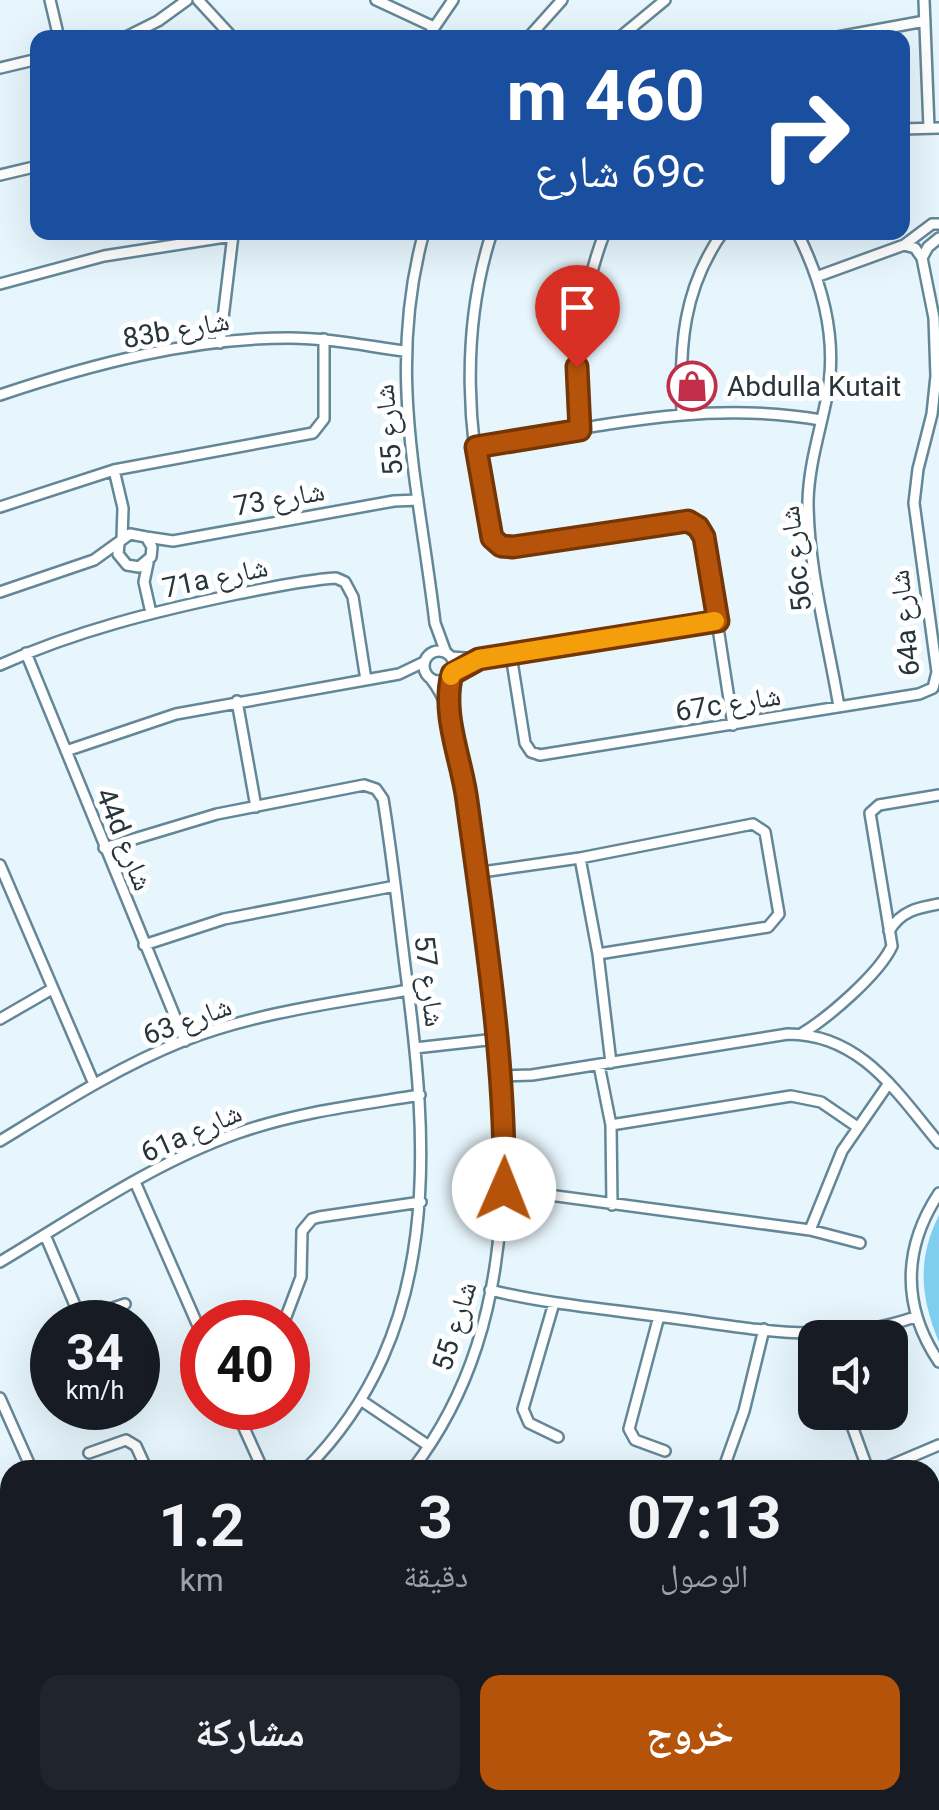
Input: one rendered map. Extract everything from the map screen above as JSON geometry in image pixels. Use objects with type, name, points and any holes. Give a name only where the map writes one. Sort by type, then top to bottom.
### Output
[{"type":"street","points":[[50,0],[57,30]]},
{"type":"street","points":[[140,30],[186,0]]},
{"type":"street","points":[[198,0],[226,30]]},
{"type":"street","points":[[376,0],[434,26]]},
{"type":"street","points":[[432,30],[453,0]]},
{"type":"street","points":[[535,30],[562,0]]},
{"type":"street","points":[[629,30],[666,0]]},
{"type":"street","points":[[924,0],[934,128]]},
{"type":"street","points":[[878,30],[925,22]]},
{"type":"street","points":[[0,68],[30,61]]},
{"type":"street","points":[[0,175],[30,168]]},
{"type":"street","points":[[816,276],[904,245],[932,224],[939,224]]},
{"type":"street","points":[[904,245],[915,248],[922,258],[939,238]]},
{"type":"street","points":[[0,284],[104,256],[190,240]]},
{"type":"street","points":[[220,342],[232,240]]},
{"type":"street","name":"شارع 55","points":[[422,240],[412,282],[405,348],[406,406],[435,624],[448,655]]},
{"type":"street","points":[[490,240],[471,338],[470,387],[476,447],[490,530],[496,542],[513,547],[682,520],[694,524],[704,537],[733,725]]},
{"type":"street","points":[[580,430],[578,336],[588,282],[602,240]]},
{"type":"street","points":[[682,413],[680,350],[685,318],[700,272],[718,240]]},
{"type":"street","name":"56c شارع","points":[[800,240],[827,316],[828,396],[809,481],[809,522],[840,707]]},
{"type":"street","name":"64a شارع","points":[[922,258],[934,318],[936,376],[914,503],[937,672],[933,688]]},
{"type":"street","points":[[0,507],[114,470],[313,432],[322,425],[324,413],[324,339]]},
{"type":"street","name":"83b شارع","points":[[0,395],[110,363],[220,342],[324,339],[405,348]]},
{"type":"street","points":[[476,447],[682,413],[751,410],[821,420]]},
{"type":"street","points":[[114,470],[124,508],[143,535],[150,556],[145,590]]},
{"type":"street","name":"شارع 73","points":[[143,535],[173,541],[418,497]]},
{"type":"street","points":[[124,508],[118,554],[145,590],[151,613]]},
{"type":"street","points":[[0,592],[94,560],[130,534],[143,535]]},
{"type":"street","name":"شارع 73","points":[[150,556],[173,541]]},
{"type":"street","points":[[94,560],[139,566],[150,556]]},
{"type":"street","name":"71a شارع","points":[[0,665],[151,613],[336,578],[344,582],[353,597],[366,680]]},
{"type":"street","points":[[399,674],[436,651],[479,659],[718,621]]},
{"type":"street","name":"شارع 55","points":[[426,659],[435,624]]},
{"type":"street","name":"44d شارع","points":[[26,653],[185,1041]]},
{"type":"street","points":[[448,655],[452,672]]},
{"type":"street","name":"67c شارع","points":[[512,655],[524,743],[530,752],[540,755],[924,693],[933,688]]},
{"type":"street","points":[[426,659],[429,678]]},
{"type":"street","points":[[66,751],[155,720],[236,701],[399,674],[440,681],[479,659]]},
{"type":"street","name":"شارع 55","points":[[419,1460],[469,1361],[489,1294],[504,1189],[496,1039],[467,796],[448,708],[452,672]]},
{"type":"street","name":"شارع 55","points":[[429,678],[448,708]]},
{"type":"street","points":[[104,848],[179,823],[256,807],[236,701]]},
{"type":"street","name":"شارع 57","points":[[256,807],[357,786],[370,786],[383,799],[416,1048],[421,1202],[404,1298],[362,1400],[314,1460]]},
{"type":"street","points":[[801,1034],[829,1015],[876,971],[892,946],[870,813],[879,805],[939,795]]},
{"type":"street","points":[[475,873],[580,858],[753,824],[760,826],[767,839],[779,914],[768,927],[598,954]]},
{"type":"street","points":[[580,858],[612,1063]]},
{"type":"street","points":[[0,864],[94,1084]]},
{"type":"street","points":[[144,945],[224,919],[395,886]]},
{"type":"street","points":[[0,899],[12,892]]},
{"type":"street","points":[[889,931],[910,910],[939,904]]},
{"type":"street","points":[[0,1020],[52,989]]},
{"type":"street","name":"شارع 63","points":[[0,1141],[94,1084],[185,1041],[270,1016],[409,990]]},
{"type":"street","points":[[500,1080],[801,1034],[829,1039],[855,1051],[889,1083],[939,1144]]},
{"type":"street","points":[[416,1048],[496,1039]]},
{"type":"street","points":[[599,1065],[611,1125],[612,1205]]},
{"type":"street","points":[[810,1230],[829,1176],[856,1126],[889,1083]]},
{"type":"street","name":"61a شارع","points":[[0,1262],[204,1146],[270,1123],[420,1095]]},
{"type":"street","points":[[611,1125],[792,1096],[821,1102],[856,1126]]},
{"type":"street","points":[[135,1182],[186,1300]]},
{"type":"street","points":[[504,1189],[810,1230],[860,1243]]},
{"type":"street","points":[[939,1193],[923,1220],[913,1250],[910,1284],[916,1317],[939,1362]]},
{"type":"street","points":[[292,1300],[301,1277],[302,1231],[306,1224],[319,1217],[421,1202]]},
{"type":"street","points":[[45,1236],[73,1300]]},
{"type":"street","points":[[489,1294],[798,1332]]},
{"type":"street","points":[[554,1303],[523,1409],[529,1424],[558,1438]]},
{"type":"street","points":[[659,1316],[629,1429],[634,1440],[665,1451]]},
{"type":"street","points":[[906,1320],[916,1317]]},
{"type":"street","points":[[727,1460],[744,1412],[764,1329]]},
{"type":"street","points":[[0,1398],[28,1460]]},
{"type":"street","points":[[362,1400],[430,1443]]},
{"type":"street","points":[[245,1430],[258,1460]]},
{"type":"street","points":[[854,1430],[864,1460]]},
{"type":"street","points":[[89,1453],[126,1440],[136,1446],[143,1460]]},
{"type":"street","points":[[904,1460],[939,1445]]},
{"type":"shaded area","points":[[939,1215],[939,1342],[925,1294],[924,1263]]},
{"type":"slow traffic","points":[[451,676],[479,659],[715,621]]},
{"type":"place","name":"Abdulla Kutait","points":[[692,386]]},
{"type":"route","points":[[504,1189],[501,1084],[467,796],[448,708],[452,674],[479,659],[718,621],[704,537],[688,521],[506,548],[492,538],[476,447],[580,430],[577,367]]}]
